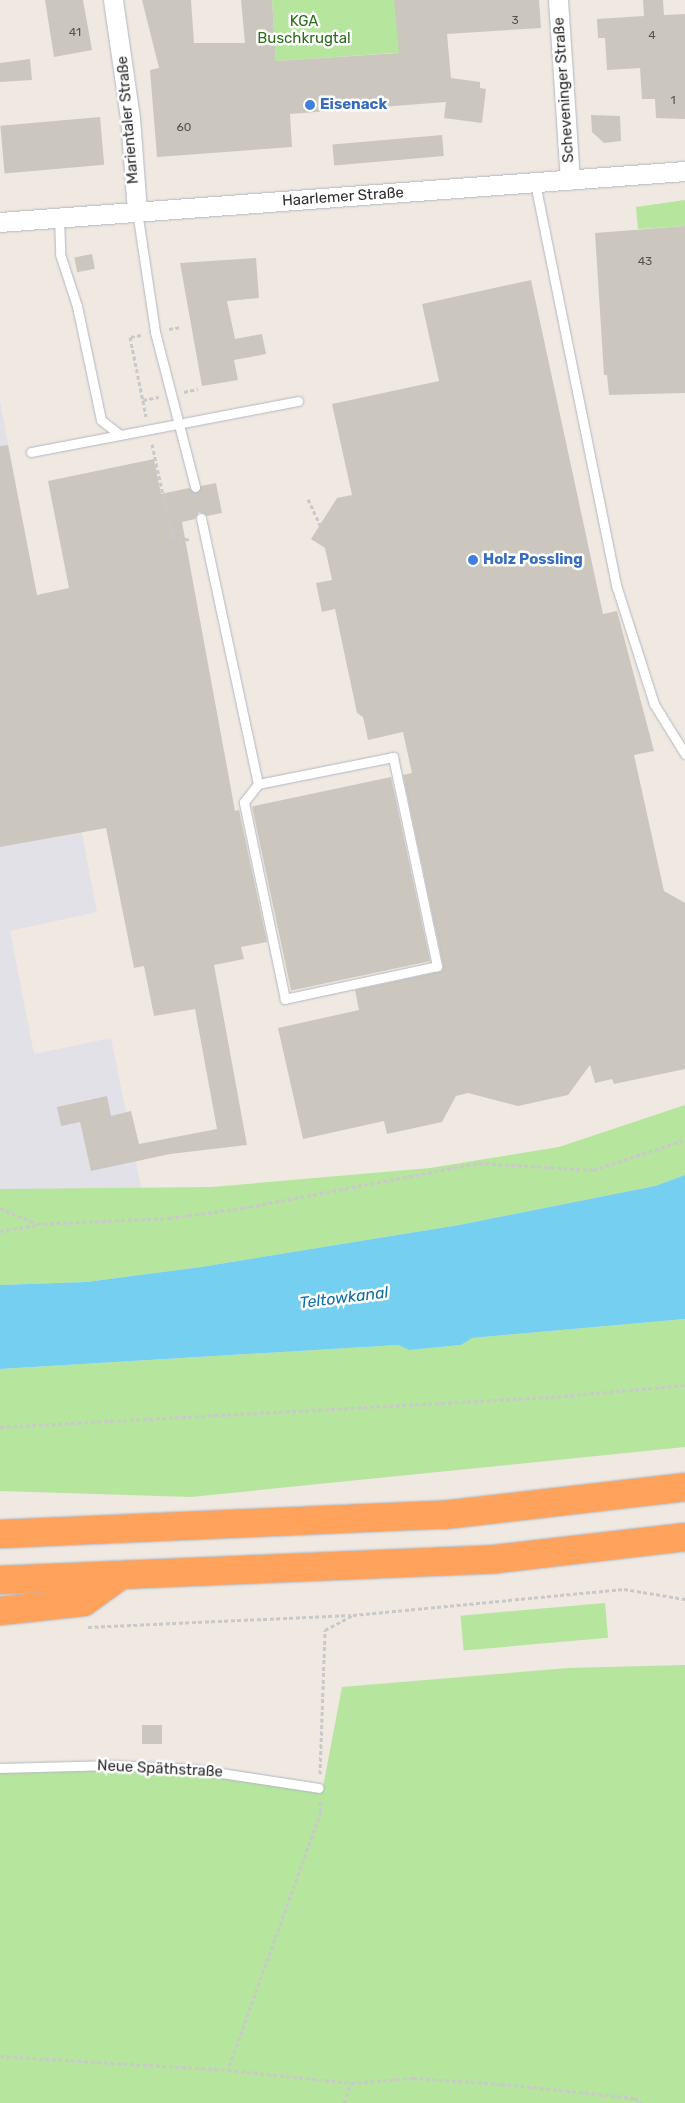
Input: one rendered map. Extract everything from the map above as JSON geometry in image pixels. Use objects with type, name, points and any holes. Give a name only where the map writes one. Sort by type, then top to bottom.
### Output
[{"type":"highway","points":[[0,1534],[444,1515],[685,1487]]},
{"type":"highway","points":[[0,1580],[117,1578],[496,1559],[685,1537]]},
{"type":"highway","points":[[0,1611],[84,1602],[117,1578]]},
{"type":"street","name":"Marientaler Straße","points":[[113,0],[130,118],[137,211]]},
{"type":"street","name":"Scheveninger Straße","points":[[558,0],[570,180]]},
{"type":"street","name":"Haarlemer Straße","points":[[0,222],[685,171]]},
{"type":"lane","points":[[535,183],[617,588],[654,704],[685,754]]},
{"type":"lane","points":[[137,211],[152,313],[177,424],[195,487]]},
{"type":"lane","points":[[59,217],[60,254],[77,306],[101,420],[120,435]]},
{"type":"lane","points":[[31,452],[298,401]]},
{"type":"lane","points":[[201,518],[258,784]]},
{"type":"lane","points":[[393,757],[437,966],[285,999],[244,802],[258,784],[393,757]]},
{"type":"lane","name":"Neue Späthstraße","points":[[0,1768],[113,1765],[195,1769],[319,1788]]},
{"type":"path","points":[[130,337],[172,536],[206,543]]},
{"type":"path","points":[[308,499],[320,525]]},
{"type":"path","points":[[0,1232],[37,1224],[102,1224],[243,1208],[479,1163],[594,1170],[685,1140]]},
{"type":"path","points":[[0,1208],[37,1224]]},
{"type":"path","points":[[0,1427],[541,1397],[685,1385]]},
{"type":"path","points":[[82,1627],[353,1615],[624,1589],[685,1599]]},
{"type":"path","points":[[228,2070],[321,1811],[319,1788],[325,1630],[353,1615]]},
{"type":"path","points":[[0,2056],[228,2070],[351,2083],[423,2079],[635,2098],[641,2103]]},
{"type":"path","points":[[344,2103],[351,2083]]},
{"type":"shaded area","points":[[0,401],[97,912],[10,931],[34,1054],[111,1038],[142,1192],[0,1189]]},
{"type":"green space","name":"KGA Buschkrugtal","points":[[272,0],[421,0],[424,51],[276,61]]},
{"type":"green space","points":[[685,200],[685,226],[638,229],[636,207]]},
{"type":"green space","points":[[685,1105],[685,1175],[655,1186],[459,1225],[201,1267],[86,1282],[0,1285],[0,1189],[212,1187],[430,1168],[559,1147]]},
{"type":"green space","points":[[685,1319],[685,1447],[191,1497],[0,1491],[0,1369],[398,1345],[409,1350],[461,1345],[471,1338]]},
{"type":"green space","points":[[605,1603],[608,1638],[464,1651],[461,1616]]},
{"type":"green space","points":[[685,1665],[685,2103],[0,2103],[0,1765],[121,1764],[241,1771],[323,1787],[342,1687],[568,1668]]},
{"type":"water","name":"Teltowkanal","points":[[685,1175],[685,1319],[472,1338],[461,1345],[409,1350],[398,1345],[0,1369],[0,1285],[86,1282],[201,1267],[459,1225],[655,1186]]},
{"type":"building","points":[[45,0],[83,0],[92,50],[54,57]]},
{"type":"building","points":[[142,0],[191,0],[194,43],[245,43],[241,0],[272,0],[276,61],[399,53],[394,0],[539,0],[541,28],[447,34],[451,78],[480,82],[480,88],[486,89],[482,123],[444,118],[446,102],[290,114],[292,147],[157,157],[150,70],[159,68]]},
{"type":"building","points":[[643,0],[663,0],[664,15],[685,14],[685,119],[656,118],[655,99],[642,99],[640,68],[607,70],[605,38],[598,38],[597,19],[644,16]]},
{"type":"building","points":[[30,59],[32,80],[0,82],[0,63]]},
{"type":"building","points":[[591,115],[620,116],[621,141],[604,143],[592,132]]},
{"type":"building","points":[[100,117],[104,165],[5,174],[0,126]]},
{"type":"building","points":[[442,135],[444,156],[334,166],[332,145]]},
{"type":"building","points":[[685,226],[685,393],[609,395],[607,375],[604,375],[595,233]]},
{"type":"building","points":[[92,254],[95,269],[77,272],[74,257]]},
{"type":"building","points":[[256,258],[259,298],[227,301],[235,339],[262,334],[266,354],[234,360],[238,380],[202,386],[180,263]]},
{"type":"building","points":[[531,280],[603,614],[617,611],[654,751],[634,755],[664,891],[685,903],[685,1069],[614,1084],[612,1079],[595,1083],[590,1065],[568,1095],[518,1106],[468,1093],[456,1096],[442,1122],[387,1134],[384,1121],[303,1139],[278,1028],[359,1010],[355,990],[438,972],[443,965],[403,775],[412,773],[403,732],[368,740],[363,717],[357,713],[335,609],[322,612],[316,583],[332,580],[325,548],[311,539],[337,498],[352,495],[332,404],[439,381],[422,304]]},
{"type":"building","points":[[8,445],[37,595],[69,588],[48,481],[154,459],[161,494],[189,488],[196,493],[201,486],[216,483],[222,513],[207,516],[199,512],[195,519],[182,522],[235,811],[239,810],[267,942],[241,947],[244,959],[214,965],[247,1145],[170,1154],[91,1171],[80,1122],[61,1126],[57,1107],[107,1096],[111,1116],[131,1111],[139,1144],[217,1129],[195,1009],[154,1016],[144,966],[134,968],[106,828],[0,847],[0,446]]},
{"type":"building","points":[[391,777],[430,961],[291,990],[252,807]]},
{"type":"building","points":[[142,1725],[162,1725],[162,1744],[142,1744]]},
{"type":"place","name":"Eisenack","points":[[310,105]]},
{"type":"place","name":"Holz Possling","points":[[473,560]]}]
